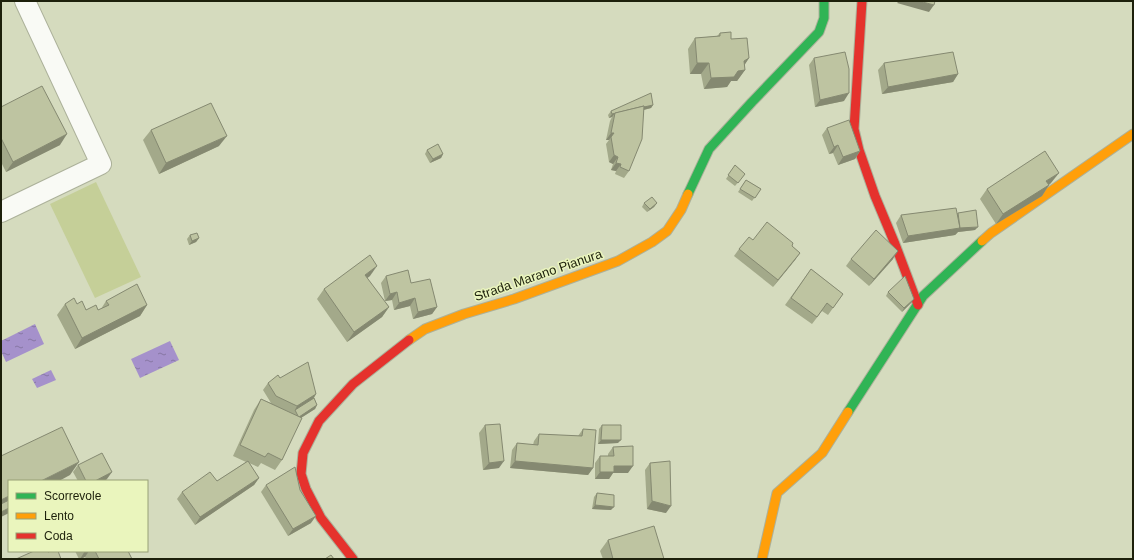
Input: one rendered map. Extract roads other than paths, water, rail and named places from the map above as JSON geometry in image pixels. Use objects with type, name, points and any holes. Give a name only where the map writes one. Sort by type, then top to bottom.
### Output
[{"type":"street","points":[[1,212],[101,164],[25,1]]},
{"type":"street","name":"Strada Marano Pianura","points":[[353,559],[321,518],[306,489],[301,474],[303,453],[319,421],[353,384],[425,329],[464,314],[514,299],[618,261],[652,242],[667,231],[681,210],[709,149],[819,32],[824,18],[824,1]]},
{"type":"street","points":[[862,1],[854,129],[859,150],[875,196],[918,305]]},
{"type":"street","points":[[762,559],[777,492],[822,453],[923,296],[991,233],[1133,134]]},
{"type":"water","points":[[35,324],[44,344],[6,362],[1,351],[1,341]]},
{"type":"water","points":[[170,341],[179,360],[140,378],[131,359]]},
{"type":"water","points":[[51,370],[56,380],[37,388],[32,379]]}]
